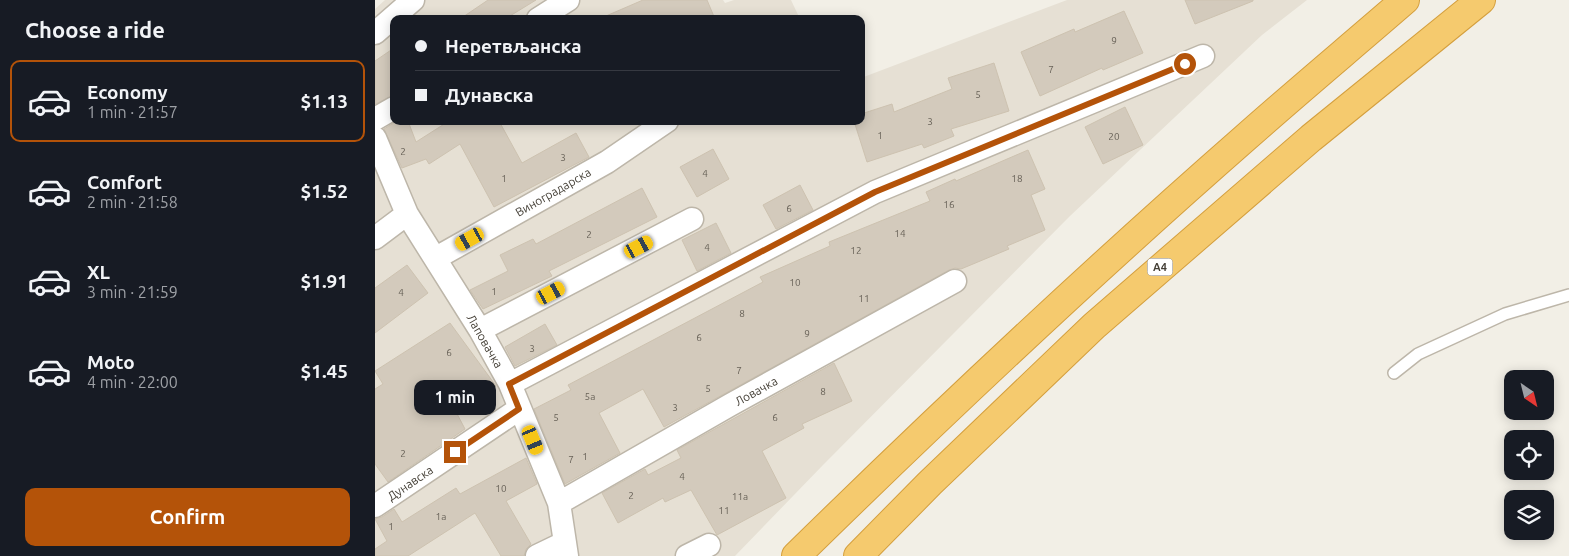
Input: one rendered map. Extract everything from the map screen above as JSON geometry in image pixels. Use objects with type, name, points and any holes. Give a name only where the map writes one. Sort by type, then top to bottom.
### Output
[{"type":"highway","points":[[796,556],[997,363],[1158,215],[1405,0]]},
{"type":"highway","name":"A4","points":[[858,556],[1094,326],[1311,138],[1481,0]]},
{"type":"street","points":[[396,15],[413,0]]},
{"type":"street","points":[[544,15],[568,0]]},
{"type":"street","points":[[375,33],[390,20]]},
{"type":"street","points":[[509,384],[875,192],[1203,56]]},
{"type":"street","points":[[375,119],[390,110]]},
{"type":"street","name":"Виноградарска","points":[[436,258],[607,162],[661,125]]},
{"type":"street","name":"Лаповачка","points":[[375,138],[407,214],[480,330],[509,384],[559,503],[565,549]]},
{"type":"street","points":[[375,238],[407,214]]},
{"type":"street","points":[[480,330],[692,219]]},
{"type":"street","name":"Ловачка","points":[[559,503],[729,405],[955,281]]},
{"type":"street","name":"Дунавска","points":[[375,506],[519,409]]},
{"type":"street","points":[[687,556],[709,545]]},
{"type":"street","points":[[537,556],[565,549]]},
{"type":"lane","points":[[1395,373],[1418,354],[1505,314],[1569,295]]},
{"type":"shaded area","points":[[385,0],[723,0],[725,3],[734,0],[791,0],[798,15],[390,15],[390,125],[865,125],[865,76],[1067,0],[1307,0],[1262,35],[1070,216],[735,556],[375,556],[375,9]]},
{"type":"building","points":[[488,0],[536,0],[512,15],[466,15]]},
{"type":"building","points":[[643,0],[707,0],[713,15],[608,15]]},
{"type":"building","points":[[1185,0],[1253,0],[1253,1],[1195,24]]},
{"type":"building","points":[[1124,11],[1143,53],[1103,70],[1102,68],[1040,96],[1021,52],[1074,29],[1075,32]]},
{"type":"building","points":[[390,51],[390,97],[375,104],[375,61]]},
{"type":"building","points":[[994,63],[1009,111],[951,129],[954,136],[924,148],[922,144],[867,162],[855,125],[865,125],[865,113],[892,104],[894,112],[952,89],[948,78]]},
{"type":"building","points":[[1125,107],[1143,145],[1103,164],[1085,127]]},
{"type":"building","points":[[390,125],[410,125],[416,142],[443,125],[501,125],[522,163],[576,133],[589,157],[494,207],[460,144],[429,164],[426,159],[402,168],[384,129]]},
{"type":"building","points":[[713,149],[729,179],[697,197],[680,167]]},
{"type":"building","points":[[1028,150],[1045,189],[1031,195],[1045,230],[1007,246],[1009,249],[961,269],[949,270],[664,427],[643,389],[599,413],[620,453],[565,484],[534,409],[571,390],[568,385],[763,282],[760,277],[830,246],[829,242],[930,201],[926,192]]},
{"type":"building","points":[[800,185],[813,210],[776,229],[763,205]]},
{"type":"building","points":[[642,188],[657,217],[549,271],[552,276],[483,309],[470,290],[508,271],[500,255],[533,239],[536,244]]},
{"type":"building","points":[[716,223],[731,253],[697,271],[682,240]]},
{"type":"building","points":[[407,265],[428,293],[375,333],[375,288]]},
{"type":"building","points":[[450,323],[496,386],[455,410],[465,429],[388,482],[375,464],[375,389],[383,384],[375,371]]},
{"type":"building","points":[[545,324],[557,345],[515,366],[505,347]]},
{"type":"building","points":[[834,363],[852,401],[802,424],[804,428],[762,451],[786,498],[717,535],[691,490],[665,502],[663,498],[618,523],[602,493],[645,469],[648,475],[681,458],[677,450]]},
{"type":"building","points":[[526,458],[537,484],[506,501],[531,544],[526,549],[524,556],[501,556],[475,513],[408,556],[375,556],[375,549],[387,541],[375,519],[394,509],[402,522],[456,488],[460,494]]},
{"type":"route","points":[[455,452],[519,409],[509,384],[875,192],[1185,64]]}]
